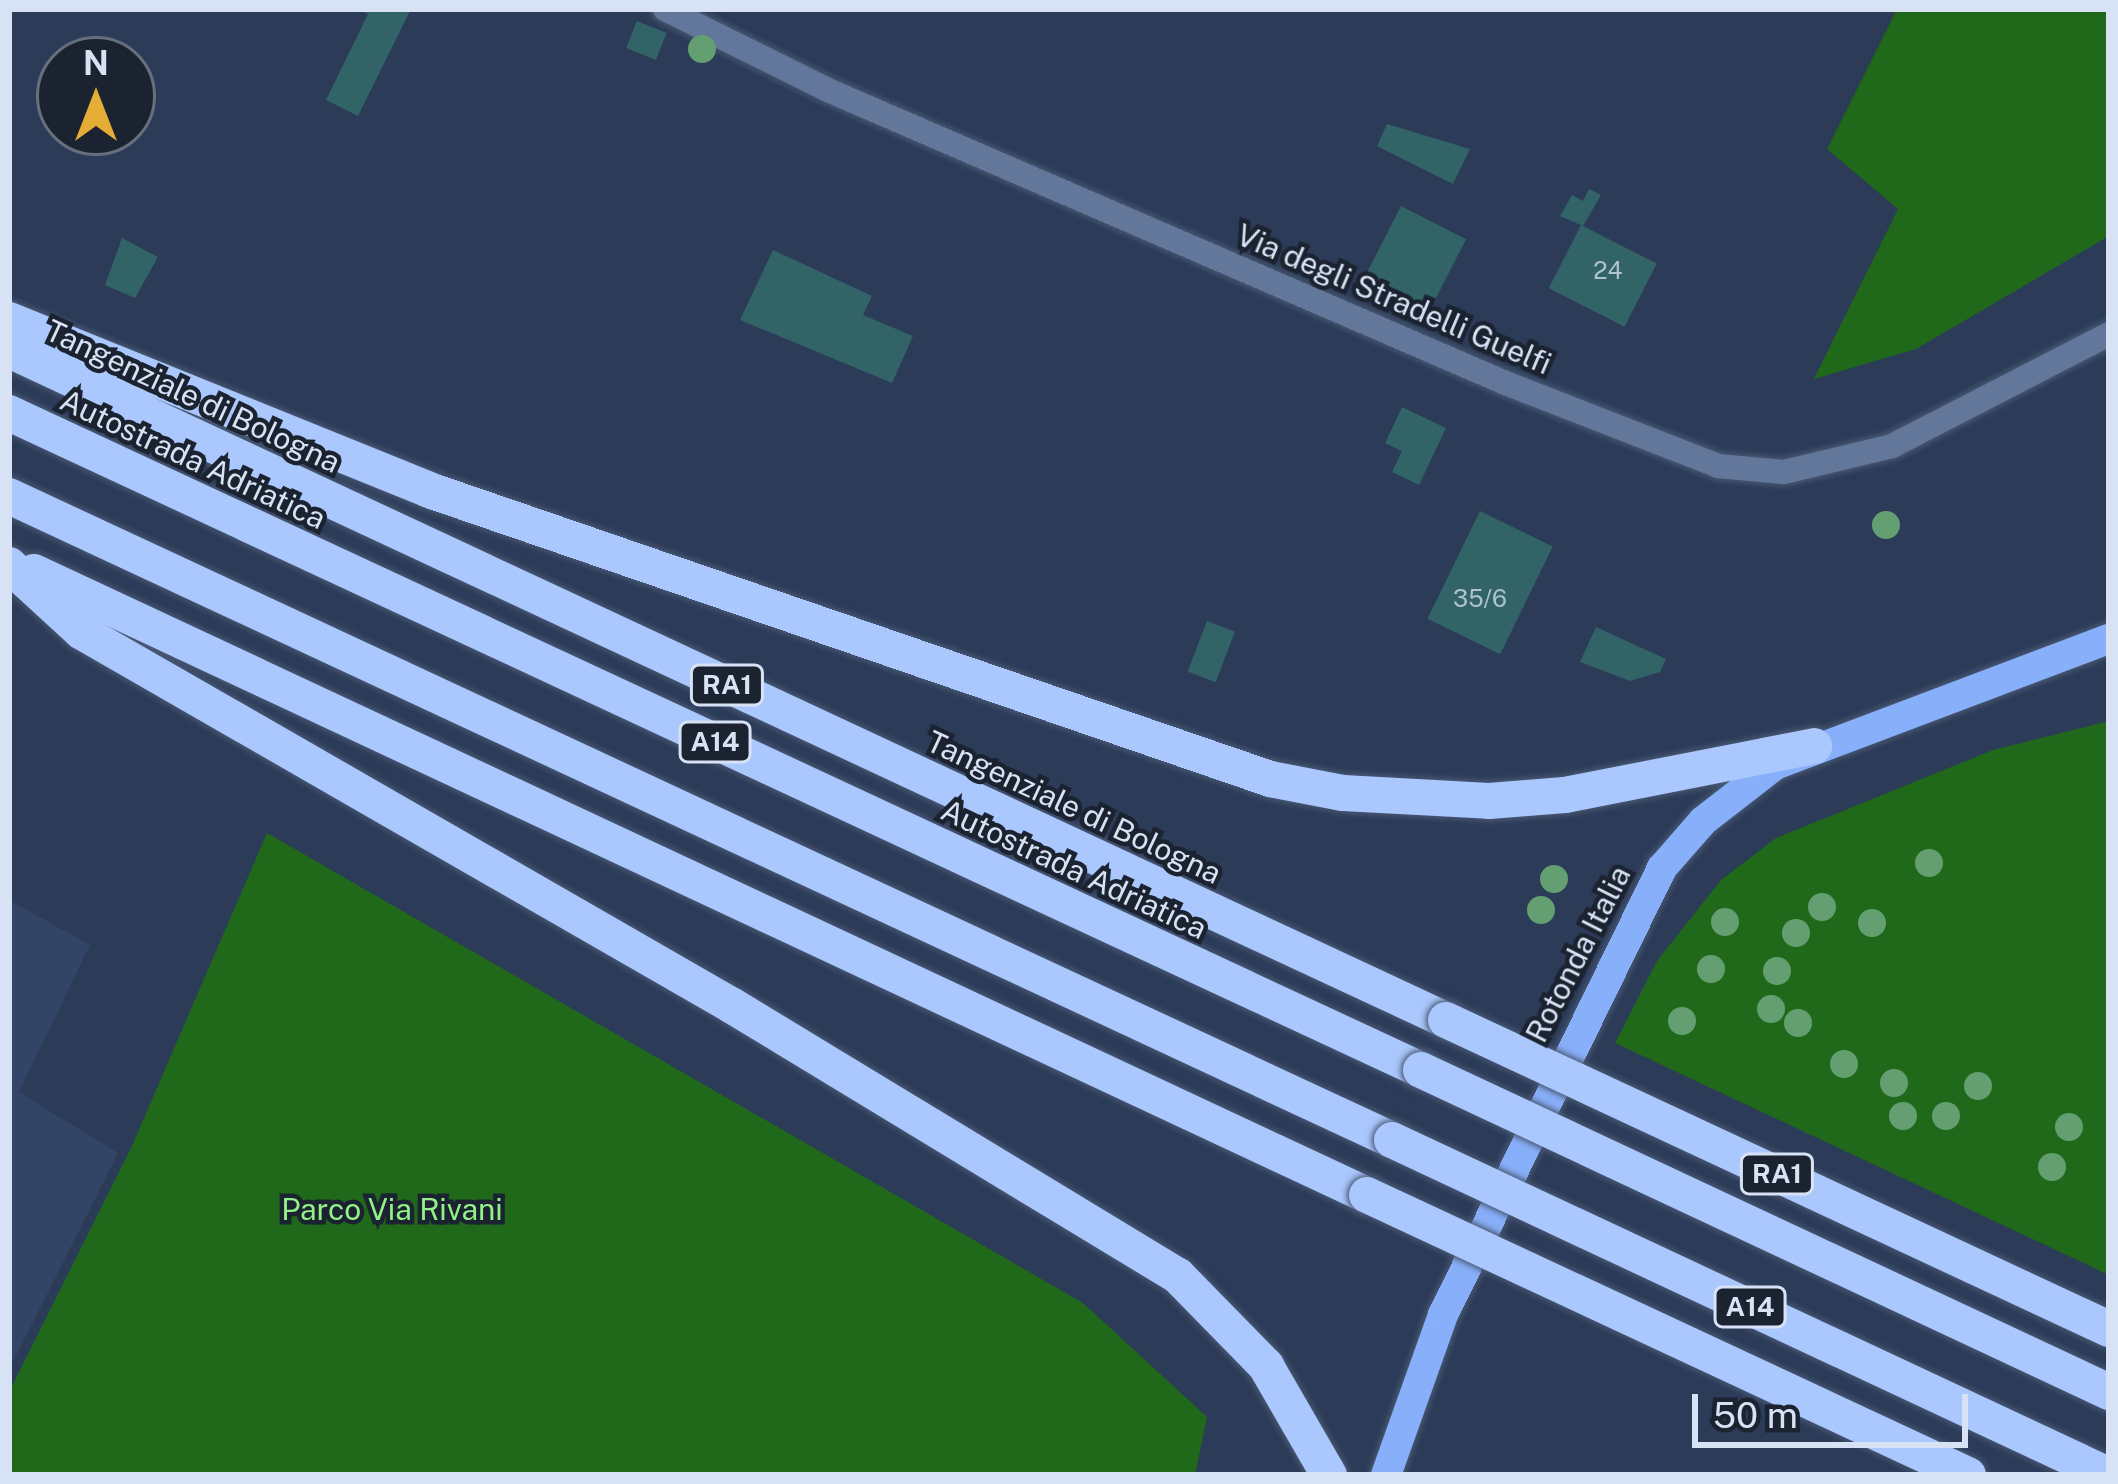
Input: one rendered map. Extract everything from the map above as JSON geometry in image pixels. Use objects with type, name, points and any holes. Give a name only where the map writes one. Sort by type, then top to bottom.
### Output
[{"type":"highway","points":[[9,320],[429,490],[1270,779],[1343,794],[1489,801],[1565,795],[1814,746]]},
{"type":"highway","name":"Tangenziale di Bologna","points":[[9,350],[2109,1329]]},
{"type":"highway","name":"Autostrada Adriatica","points":[[9,413],[2109,1391]]},
{"type":"highway","name":"A14","points":[[9,496],[2108,1475]]},
{"type":"highway","points":[[9,563],[1968,1475]]},
{"type":"highway","points":[[9,563],[82,632],[731,1005],[1178,1276],[1266,1366],[1329,1475]]},
{"type":"main road","name":"Rotonda Italia","points":[[1386,1475],[1443,1315],[1635,912],[1703,821],[1814,746],[2109,640]]},
{"type":"street","name":"Via degli Stradelli Guelfi","points":[[665,9],[830,91],[1503,382],[1718,466],[1784,472],[1892,446],[2109,334]]},
{"type":"shaded area","points":[[9,900],[90,945],[19,1092],[118,1153],[9,1370]]},
{"type":"green space","points":[[1897,9],[2109,9],[2109,236],[1916,349],[1814,379],[1898,209],[1827,149]]},
{"type":"green space","points":[[2109,721],[2109,1275],[1615,1043],[1657,961],[1721,880],[1776,838],[1993,750]]},
{"type":"green space","name":"Parco Via Rivani","points":[[267,833],[1083,1303],[1207,1417],[1195,1475],[9,1475],[9,1392],[131,1148]]},
{"type":"building","points":[[358,9],[411,9],[358,116],[326,100],[368,14]]},
{"type":"building","points":[[637,21],[667,33],[656,60],[626,48]]},
{"type":"building","points":[[1387,124],[1470,149],[1453,184],[1377,146]]},
{"type":"building","points":[[1589,189],[1601,195],[1583,226],[1560,216],[1572,195],[1583,201]]},
{"type":"building","points":[[1401,206],[1466,239],[1431,309],[1366,275]]},
{"type":"building","points":[[1581,225],[1657,264],[1625,327],[1549,288]]},
{"type":"building","points":[[122,238],[158,257],[135,298],[105,285]]},
{"type":"building","points":[[773,250],[872,296],[863,315],[913,336],[892,383],[740,320]]},
{"type":"building","points":[[1402,407],[1446,428],[1419,485],[1392,472],[1402,451],[1385,443]]},
{"type":"building","points":[[1480,511],[1553,547],[1500,654],[1427,619]]},
{"type":"building","points":[[1207,621],[1235,632],[1216,682],[1188,671]]},
{"type":"building","points":[[1596,627],[1666,659],[1660,672],[1630,681],[1580,662]]}]
